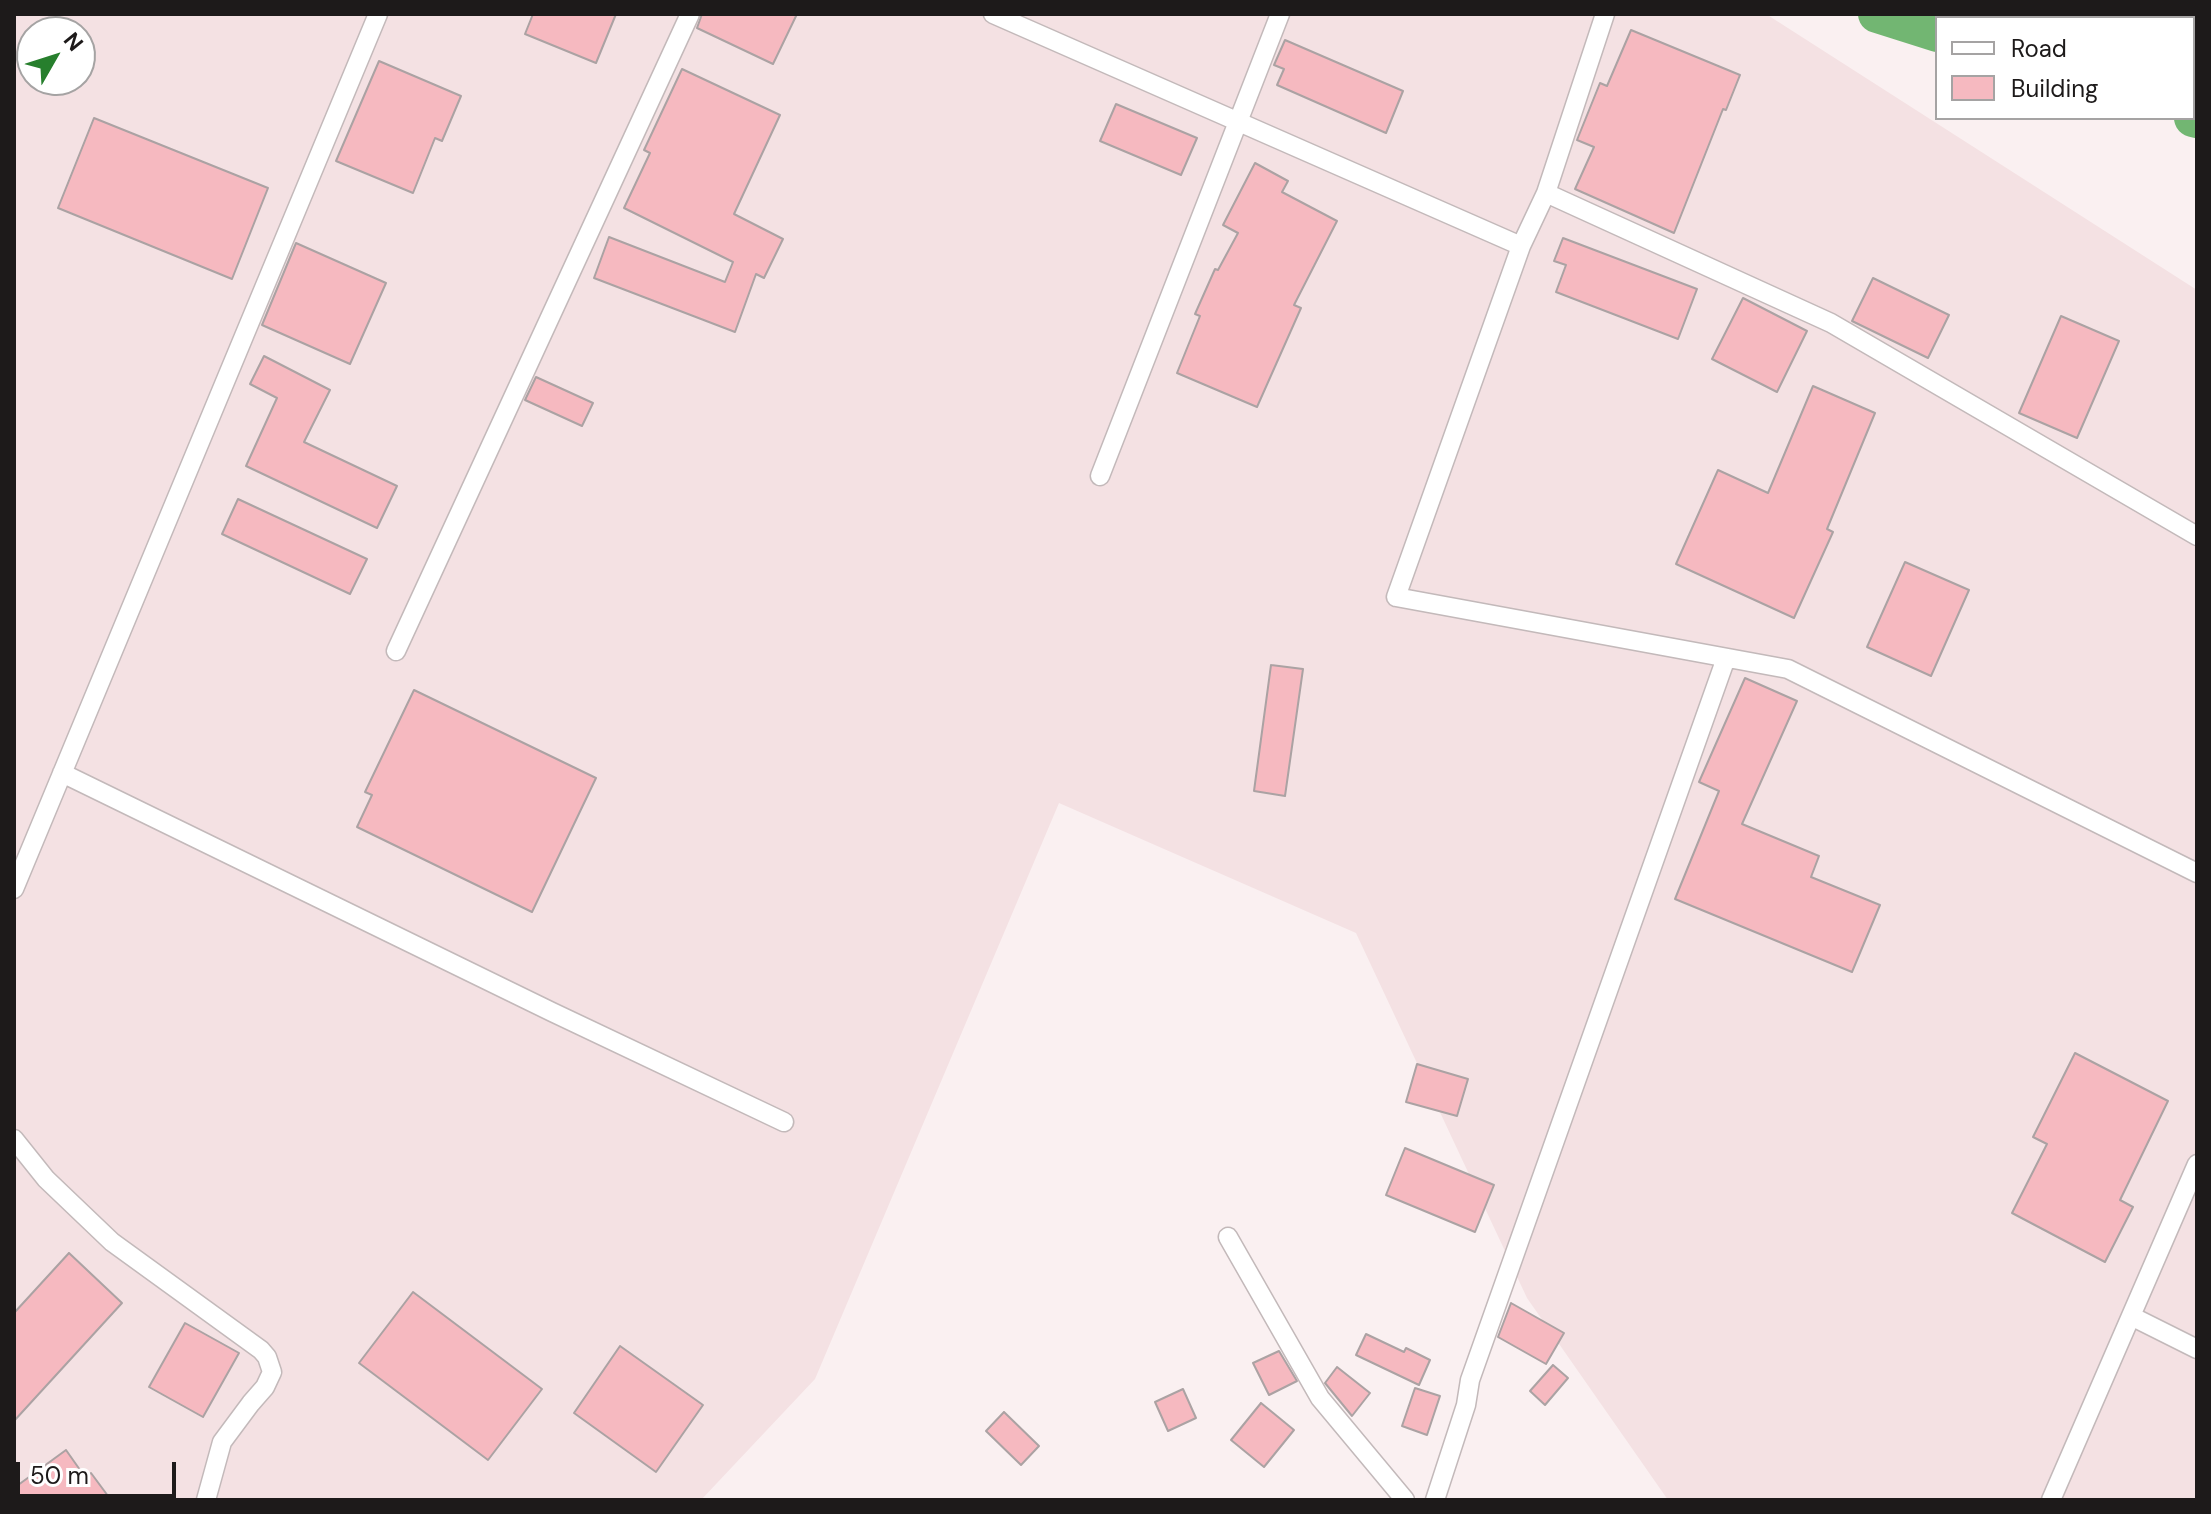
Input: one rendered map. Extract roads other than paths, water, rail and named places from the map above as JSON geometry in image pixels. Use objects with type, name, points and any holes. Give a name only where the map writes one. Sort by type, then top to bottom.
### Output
[{"type":"street","points":[[14,889],[378,14]]},
{"type":"street","points":[[396,651],[690,14]]},
{"type":"street","points":[[993,14],[1521,246]]},
{"type":"street","points":[[1100,476],[1280,14]]},
{"type":"street","points":[[1605,14],[1546,193],[1521,246],[1396,597],[1788,669],[2197,873]]},
{"type":"street","points":[[1546,193],[1831,323],[2197,536]]},
{"type":"street","points":[[1435,1500],[1466,1405],[1470,1380],[1726,658]]},
{"type":"street","points":[[62,773],[784,1122]]},
{"type":"street","points":[[14,1139],[46,1179],[112,1242],[267,1357],[272,1372],[265,1387],[222,1442],[206,1500]]},
{"type":"street","points":[[2051,1500],[2197,1164]]},
{"type":"street","points":[[1228,1237],[1320,1398],[1405,1500]]},
{"type":"street","points":[[2131,1316],[2197,1349]]},
{"type":"waterway","points":[[1877,14],[1935,32]]}]
